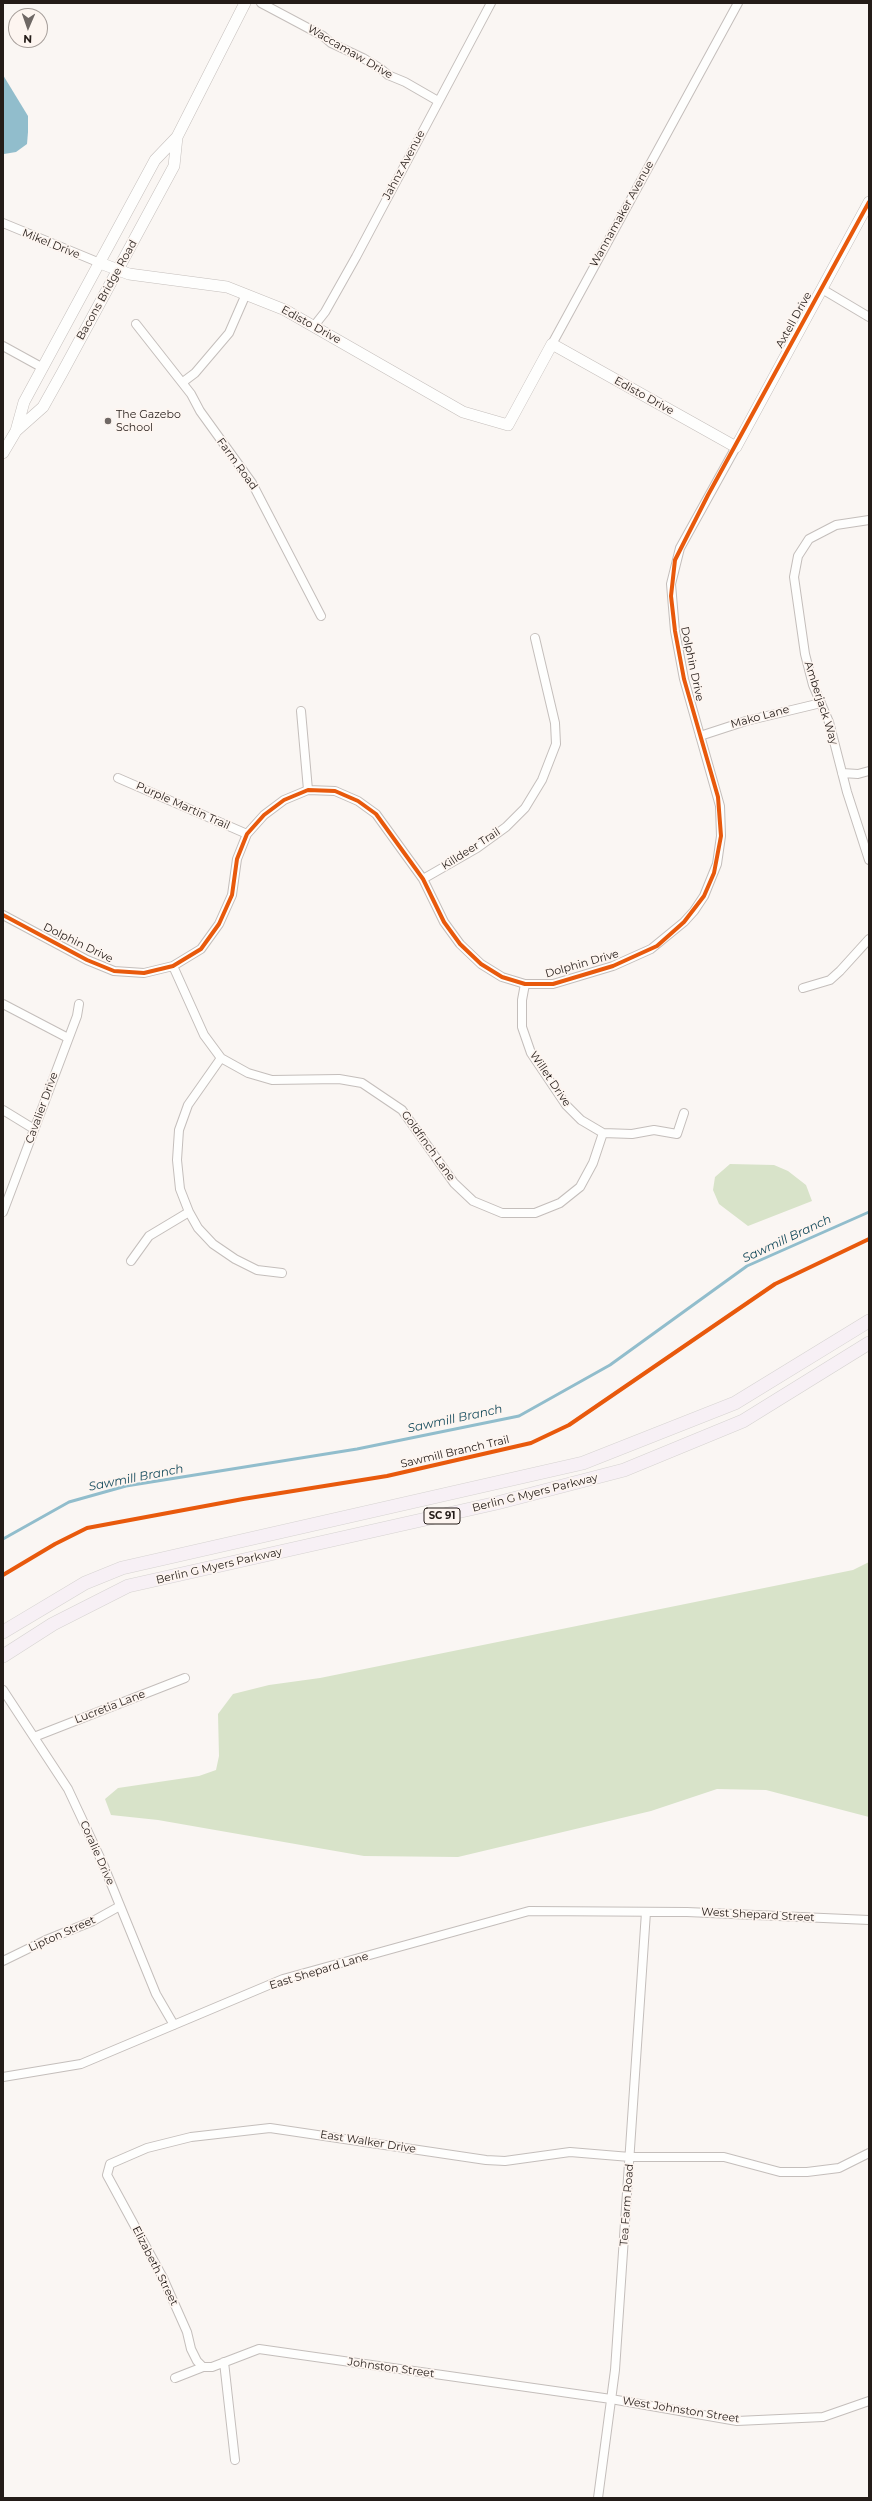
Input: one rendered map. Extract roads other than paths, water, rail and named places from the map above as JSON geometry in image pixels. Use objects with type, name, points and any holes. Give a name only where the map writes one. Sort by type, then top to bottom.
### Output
[{"type":"main road","name":"Berlin G Myers Parkway","points":[[3,1632],[85,1583],[122,1568],[582,1463],[735,1403],[869,1320]]},
{"type":"main road","name":"Berlin G Myers Parkway","points":[[3,1656],[53,1624],[128,1586],[498,1503],[624,1470],[744,1421],[869,1343]]},
{"type":"main road","points":[[122,1568],[128,1586]]},
{"type":"street","name":"Bacons Bridge Road","points":[[3,453],[16,431],[24,402],[155,160],[177,137],[245,3]]},
{"type":"street","name":"Waccamaw Drive","points":[[261,3],[363,58],[388,75],[405,82],[438,101]]},
{"type":"street","name":"Jahnz Avenue","points":[[314,326],[325,312],[356,257],[491,3]]},
{"type":"street","name":"Wannamaker Avenue","points":[[508,425],[738,3]]},
{"type":"street","name":"Bacons Bridge Road","points":[[16,431],[43,407],[118,271],[174,166],[177,137]]},
{"type":"street","name":"Axtell Drive","points":[[736,447],[869,202]]},
{"type":"street","name":"Mikel Drive","points":[[3,223],[100,263]]},
{"type":"street","name":"Edisto Drive","points":[[100,263],[118,271],[186,283],[227,287],[246,294],[286,310],[463,412],[508,425]]},
{"type":"street","points":[[822,289],[869,316]]},
{"type":"street","points":[[183,382],[195,373],[229,332],[246,294]]},
{"type":"street","name":"Farm Road","points":[[136,324],[183,382],[200,411],[252,483],[321,616]]},
{"type":"street","name":"Edisto Drive","points":[[552,344],[736,447]]},
{"type":"street","points":[[3,346],[43,368]]},
{"type":"street","name":"Dolphin Drive","points":[[3,915],[87,960],[114,970],[144,973],[173,966],[200,949],[219,924],[232,895],[237,859],[247,834],[264,815],[284,800],[308,790],[335,791],[358,801],[376,814],[423,879],[444,922],[460,944],[481,964],[502,977],[525,984],[553,984],[634,958],[656,946],[684,922],[697,906],[714,873],[721,826],[718,797],[684,679],[675,632],[671,584],[680,548],[736,447]]},
{"type":"street","name":"Amberjack Way","points":[[869,520],[846,523],[825,529],[809,539],[802,548],[794,566],[795,598],[805,654],[813,685],[829,722],[842,773],[869,860]]},
{"type":"street","name":"Killdeer Trail","points":[[423,879],[476,848],[506,827],[525,808],[542,780],[556,744],[556,723],[535,638]]},
{"type":"street","name":"Mako Lane","points":[[700,736],[746,721],[821,703]]},
{"type":"street","points":[[301,711],[308,790]]},
{"type":"street","points":[[842,773],[858,774],[869,771]]},
{"type":"street","name":"Purple Martin Trail","points":[[118,778],[247,834]]},
{"type":"street","points":[[803,988],[830,980],[869,939]]},
{"type":"street","name":"Goldfinch Lane","points":[[173,966],[204,1035],[220,1058],[248,1073],[272,1080],[339,1079],[362,1083],[402,1110],[454,1183],[473,1201],[502,1213],[535,1213],[560,1203],[580,1187],[593,1163],[603,1133]]},
{"type":"street","name":"Willet Drive","points":[[525,984],[522,1000],[522,1027],[531,1053],[566,1105],[581,1120],[603,1133],[632,1134],[654,1130],[676,1134],[684,1113]]},
{"type":"street","points":[[3,1004],[68,1038]]},
{"type":"street","name":"Cavalier Drive","points":[[3,1212],[6,1200],[68,1038],[79,1004]]},
{"type":"street","points":[[220,1058],[188,1105],[180,1130],[178,1160],[180,1181],[189,1212],[203,1233],[235,1259],[257,1270],[282,1274]]},
{"type":"street","points":[[3,1110],[34,1129]]},
{"type":"street","points":[[131,1261],[149,1236],[189,1212]]},
{"type":"street","name":"Lucretia Lane","points":[[34,1737],[185,1678]]},
{"type":"street","name":"Coralie Drive","points":[[3,1690],[68,1789],[92,1839],[156,1994],[174,2025]]},
{"type":"street","name":"Lipton Street","points":[[3,1961],[93,1921],[120,1906]]},
{"type":"street","name":"East Shepard Lane","points":[[3,2077],[81,2064],[283,1980],[530,1911],[646,1912]]},
{"type":"street","name":"West Shepard Street","points":[[646,1912],[869,1920]]},
{"type":"street","name":"Tea Farm Road","points":[[598,2498],[615,2370],[646,1912]]},
{"type":"street","name":"East Walker Drive","points":[[110,2164],[147,2148],[178,2140],[270,2128],[486,2160],[505,2161],[570,2152],[630,2156],[724,2158],[780,2172],[807,2172],[839,2168],[869,2153]]},
{"type":"street","name":"Elizabeth Street","points":[[110,2164],[107,2175],[109,2181],[163,2278],[187,2332],[197,2361],[204,2367]]},
{"type":"street","name":"Johnston Street","points":[[175,2378],[204,2367],[212,2367],[259,2349],[611,2399]]},
{"type":"street","points":[[224,2362],[236,2460]]},
{"type":"street","name":"West Johnston Street","points":[[611,2399],[737,2420],[823,2417],[869,2401]]},
{"type":"water","points":[[3,75],[28,116],[27,144],[16,152],[4,154]]},
{"type":"waterway","name":"Sawmill Branch","points":[[3,1539],[69,1502],[126,1486],[357,1449],[519,1416],[610,1365],[747,1266],[869,1212]]},
{"type":"place","name":"The Gazebo School","points":[[108,421]]}]
